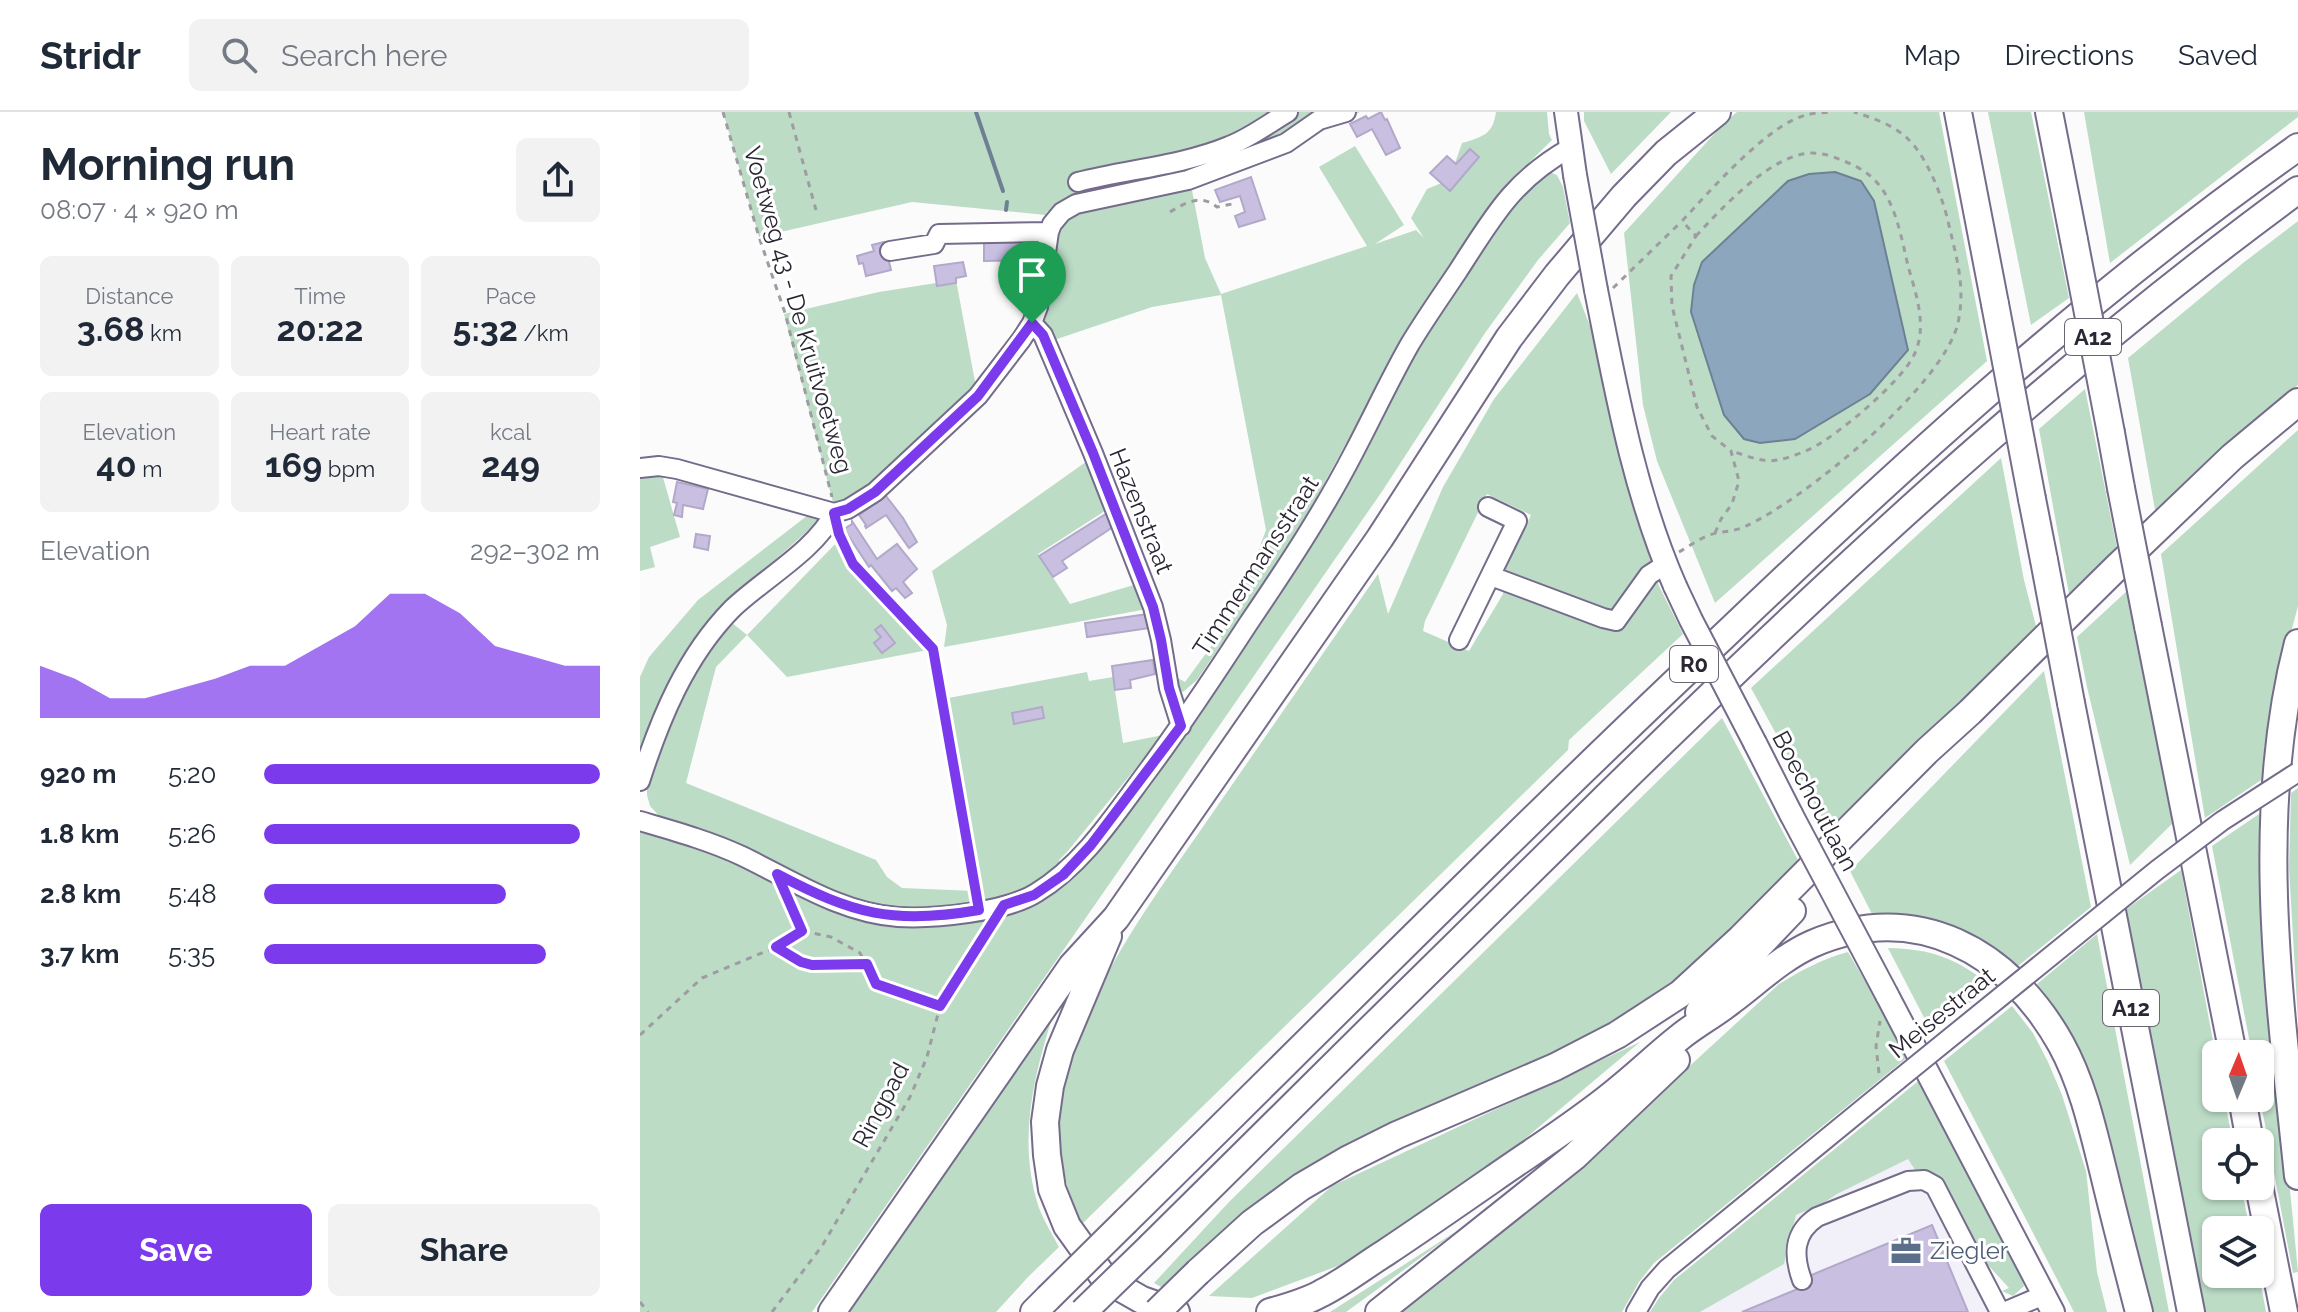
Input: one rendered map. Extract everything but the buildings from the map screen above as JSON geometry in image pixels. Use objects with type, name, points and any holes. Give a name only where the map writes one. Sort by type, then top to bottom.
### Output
[{"type":"highway","points":[[1666,153],[1695,112]]},
{"type":"highway","points":[[832,1312],[1072,966],[1116,918],[1380,538],[1509,338],[1614,207],[1666,153],[1717,112]]},
{"type":"highway","name":"A12","points":[[1958,112],[2191,1312]]},
{"type":"highway","name":"A12","points":[[2049,112],[2230,1040]]},
{"type":"highway","name":"R0","points":[[1041,1305],[1593,760],[1872,495],[2152,256],[2298,147]]},
{"type":"highway","name":"R0","points":[[1083,1312],[1697,708],[1866,548],[1988,439],[2156,299],[2298,190]]},
{"type":"highway","points":[[1157,1312],[1252,1223],[1301,1187],[1397,1135],[1555,1067],[1617,1035],[1680,994],[2232,457],[2298,402]]},
{"type":"highway","points":[[2298,643],[2281,722],[2275,780],[2273,866],[2279,972],[2298,1176]]},
{"type":"highway","points":[[1681,1036],[1710,997],[1935,760],[1970,712]]},
{"type":"highway","points":[[1116,918],[1060,1050],[1048,1098],[1045,1122],[1052,1189],[1067,1226],[1105,1279],[1142,1300],[1176,1312]]},
{"type":"highway","points":[[1270,1312],[1322,1293],[1438,1218],[1612,1095],[1681,1036],[1783,960],[1832,937],[1857,931],[1909,929],[1964,944],[1988,959],[2031,999],[2062,1046],[2091,1123],[2139,1312]]},
{"type":"highway","points":[[1379,1312],[1575,1156],[1662,1076],[1730,1002]]},
{"type":"highway","points":[[2262,1200],[2284,1312]]},
{"type":"main road","points":[[1566,112],[1570,148]]},
{"type":"main road","name":"Boechoutlaan","points":[[1570,148],[1604,290],[1625,434],[1646,510],[1672,558],[1675,586],[1791,814],[2049,1303]]},
{"type":"street","points":[[1078,182],[1188,160],[1229,146],[1288,112]]},
{"type":"street","points":[[640,468],[659,466],[677,469],[834,513],[848,509],[875,492],[978,396],[1032,323],[1038,307],[1049,232],[1056,218],[1066,209],[1076,204],[1188,180],[1286,143],[1319,120],[1346,112]]},
{"type":"street","name":"Timmermansstraat","points":[[640,821],[739,855],[813,893],[882,915],[915,918],[946,916],[1004,905],[1034,895],[1063,875],[1091,845],[1181,726],[1325,506],[1411,343],[1492,218],[1526,177],[1570,148]]},
{"type":"street","points":[[890,251],[934,244],[939,234],[1049,232]]},
{"type":"street","name":"Hazenstraat","points":[[1032,323],[1043,335],[1143,580],[1158,626],[1169,688],[1181,726]]},
{"type":"street","points":[[1459,640],[1517,521],[1488,507]]},
{"type":"street","points":[[640,781],[670,700],[703,644],[732,610],[829,524],[834,513]]},
{"type":"street","points":[[1491,576],[1616,621],[1649,575],[1672,558]]},
{"type":"street","name":"Meisestraat","points":[[1636,1312],[1650,1288],[1667,1269],[1891,1086],[2157,870],[2222,821],[2298,772]]},
{"type":"street","points":[[1802,1280],[1795,1250],[1799,1235],[1810,1222],[1908,1181],[1924,1180],[1935,1186],[2002,1312],[2049,1303]]},
{"type":"path","name":"Voetweg 43 - De Kruitvoetweg","points":[[723,112],[759,237],[785,313],[839,534],[853,564],[933,649],[979,910]]},
{"type":"path","points":[[789,112],[816,210]]},
{"type":"path","points":[[1604,290],[1682,221],[1755,147],[1804,115],[1831,112]]},
{"type":"path","points":[[1672,558],[1715,533],[1727,533],[1746,526],[1783,505],[1831,470],[1917,390],[1949,345],[1957,325],[1962,286],[1943,201],[1928,168],[1908,139],[1883,122],[1854,112]]},
{"type":"path","points":[[1810,153],[1852,163],[1877,180],[1889,200],[1921,319],[1915,355],[1884,391],[1813,448],[1777,460],[1760,460],[1731,451],[1712,436],[1697,407],[1672,306],[1671,276],[1696,236],[1738,195],[1785,160],[1810,153]]},
{"type":"path","points":[[1170,212],[1200,199],[1217,207],[1232,204]]},
{"type":"path","points":[[1682,221],[1696,236]]},
{"type":"path","points":[[1715,533],[1732,504],[1739,481],[1731,451]]},
{"type":"path","points":[[777,874],[802,931]]},
{"type":"path","name":"Ringpad","points":[[772,1312],[822,1246],[910,1097],[927,1057],[940,1006],[1004,905]]},
{"type":"path","points":[[640,1035],[702,978],[776,947],[802,931],[831,937],[860,953],[876,984],[940,1006]]},
{"type":"path","points":[[776,947],[812,965],[867,964]]},
{"type":"path","points":[[1888,997],[1879,1025],[1876,1060],[1891,1086]]},
{"type":"path","points":[[640,1302],[648,1312]]},
{"type":"shaded area","points":[[1908,1159],[2001,1312],[1700,1312],[1784,1264],[1796,1215]]},
{"type":"green space","points":[[723,112],[1360,112],[1298,143],[1191,185],[1205,258],[1221,294],[1367,246],[1319,167],[1355,146],[1404,225],[1375,244],[1416,230],[1424,238],[1411,218],[1427,189],[1444,182],[1462,143],[1485,134],[1492,126],[1496,112],[1547,112],[1552,140],[1499,192],[1403,338],[1299,530],[1197,680],[1183,692],[1177,689],[1174,676],[1185,682],[1234,615],[1266,530],[1221,295],[1152,307],[1054,340],[1044,313],[1062,220],[1048,216],[1047,210],[1046,215],[912,202],[759,237]]},
{"type":"green space","points":[[1584,112],[1671,112],[1611,174],[1584,121]]},
{"type":"green space","points":[[1737,112],[1939,112],[1987,361],[1715,603],[1657,461],[1643,405],[1624,233]]},
{"type":"green space","points":[[1988,112],[2031,112],[2069,298],[2031,325]]},
{"type":"green space","points":[[2084,112],[2298,112],[2298,117],[2110,263]]},
{"type":"green space","points":[[1549,172],[1557,175],[1563,187],[1570,223],[1538,260],[1485,333],[1383,490],[812,1312],[640,1312],[640,828],[706,849],[835,908],[1009,911],[1104,838],[1501,218],[1542,174]]},
{"type":"green space","points":[[2298,221],[2298,385],[2155,510],[2128,358]]},
{"type":"green space","points":[[956,280],[976,387],[899,460],[863,490],[834,506],[784,314],[879,292],[936,283],[937,286],[956,283]]},
{"type":"green space","points":[[1577,293],[1594,336],[1621,453],[1659,586],[1683,634],[1569,740],[1568,750],[1082,1224],[1062,1167],[1060,1106],[1069,1065],[1101,987],[1144,913],[1378,574],[1388,614],[1443,487],[1494,399]],"holes":[[[1487,494],[1531,515],[1506,568],[1503,594],[1469,651],[1423,631],[1425,621]]]},
{"type":"green space","points":[[2085,389],[2117,548],[2069,594],[2039,429]]},
{"type":"green space","points":[[2298,430],[2298,606],[2280,674],[2264,778],[2205,818],[2161,554]]},
{"type":"green space","points":[[2001,458],[2036,626],[1831,834],[1751,688]]},
{"type":"green space","points":[[1090,459],[1108,509],[1038,554],[1070,604],[1137,584],[1147,609],[944,647],[947,625],[932,571]]},
{"type":"green space","points":[[662,474],[680,537],[650,547],[655,567],[640,571],[640,478]]},
{"type":"green space","points":[[812,512],[818,513],[821,519],[747,585],[640,761],[640,677],[649,657],[698,600]]},
{"type":"green space","points":[[841,538],[853,564],[933,649],[787,677],[747,635]]},
{"type":"green space","points":[[2127,591],[2175,821],[2130,865],[2077,637]]},
{"type":"green space","points":[[731,622],[747,635],[716,667],[686,783],[876,860],[887,877],[902,888],[975,891],[953,774],[943,699],[1087,672],[1089,681],[1113,677],[1123,743],[1163,735],[1059,860],[1060,866],[1030,887],[980,904],[932,911],[867,906],[662,819],[650,806],[647,785],[656,755],[697,665]]},
{"type":"green space","points":[[2044,671],[2091,907],[2018,966],[1982,942],[1950,927],[1915,918],[1872,914],[1850,871]]},
{"type":"green space","points":[[1722,718],[1799,862],[1740,924],[1682,977],[1609,1027],[1275,1192],[1163,1288],[1154,1283],[1229,1202]]},
{"type":"green space","points":[[2298,788],[2298,1021],[2289,868],[2291,793]]},
{"type":"green space","points":[[2262,812],[2266,944],[2298,1272],[2293,1273],[2274,1172],[2274,1128],[2266,1128],[2263,1112],[2274,1112],[2274,1040],[2249,1040],[2212,846]]},
{"type":"green space","points":[[2181,870],[2213,1040],[2202,1040],[2202,1112],[2227,1112],[2230,1128],[2202,1128],[2202,1200],[2244,1200],[2247,1216],[2202,1216],[2202,1288],[2262,1288],[2266,1312],[2203,1312],[2125,910]]},
{"type":"green space","points":[[2097,934],[2169,1312],[2150,1312],[2084,1064],[2064,1024],[2037,984]]},
{"type":"green space","points":[[1888,948],[1917,950],[1943,957],[1967,968],[1991,986],[1932,1033]]},
{"type":"green space","points":[[1848,952],[1909,1056],[1654,1263],[1622,1312],[1400,1312],[1584,1163],[1779,984],[1812,965]]},
{"type":"green space","points":[[1056,1006],[1035,1080],[1029,1156],[1039,1208],[1059,1247],[996,1312],[844,1312]]},
{"type":"green space","points":[[2012,1006],[2033,1033],[2048,1062],[2086,1171],[2097,1272],[2107,1312],[2074,1312],[1944,1061]]},
{"type":"green space","points":[[1640,1042],[1495,1164],[1354,1260],[1252,1298],[1209,1296],[1332,1186]]},
{"type":"green space","points":[[1922,1078],[2018,1261],[2024,1286],[2013,1296],[2002,1291],[2009,1288],[1946,1219],[1908,1159],[1796,1215],[1784,1264],[1700,1312],[1650,1312],[1674,1280]]},
{"type":"green space","points":[[1460,1229],[1346,1312],[1330,1312]]},
{"type":"water","points":[[1835,172],[1861,181],[1874,201],[1908,350],[1870,394],[1795,439],[1760,443],[1744,439],[1724,415],[1691,312],[1694,285],[1702,262],[1788,181],[1809,174]]},
{"type":"waterway","points":[[976,112],[1003,191]]},
{"type":"waterway","points":[[1006,210],[1007,202]]},
{"type":"place","name":"Ziegler","points":[[1906,1251]]},
{"type":"route","points":[[1032,323],[1043,335],[1153,607],[1169,688],[1181,726],[1091,845],[1063,875],[1034,895],[1004,905],[940,1006],[876,984],[867,964],[812,965],[776,947],[802,931],[777,874],[813,893],[869,913],[915,918],[979,910],[933,649],[853,564],[839,534],[834,513],[848,509],[875,492],[978,396],[1032,323]]}]
